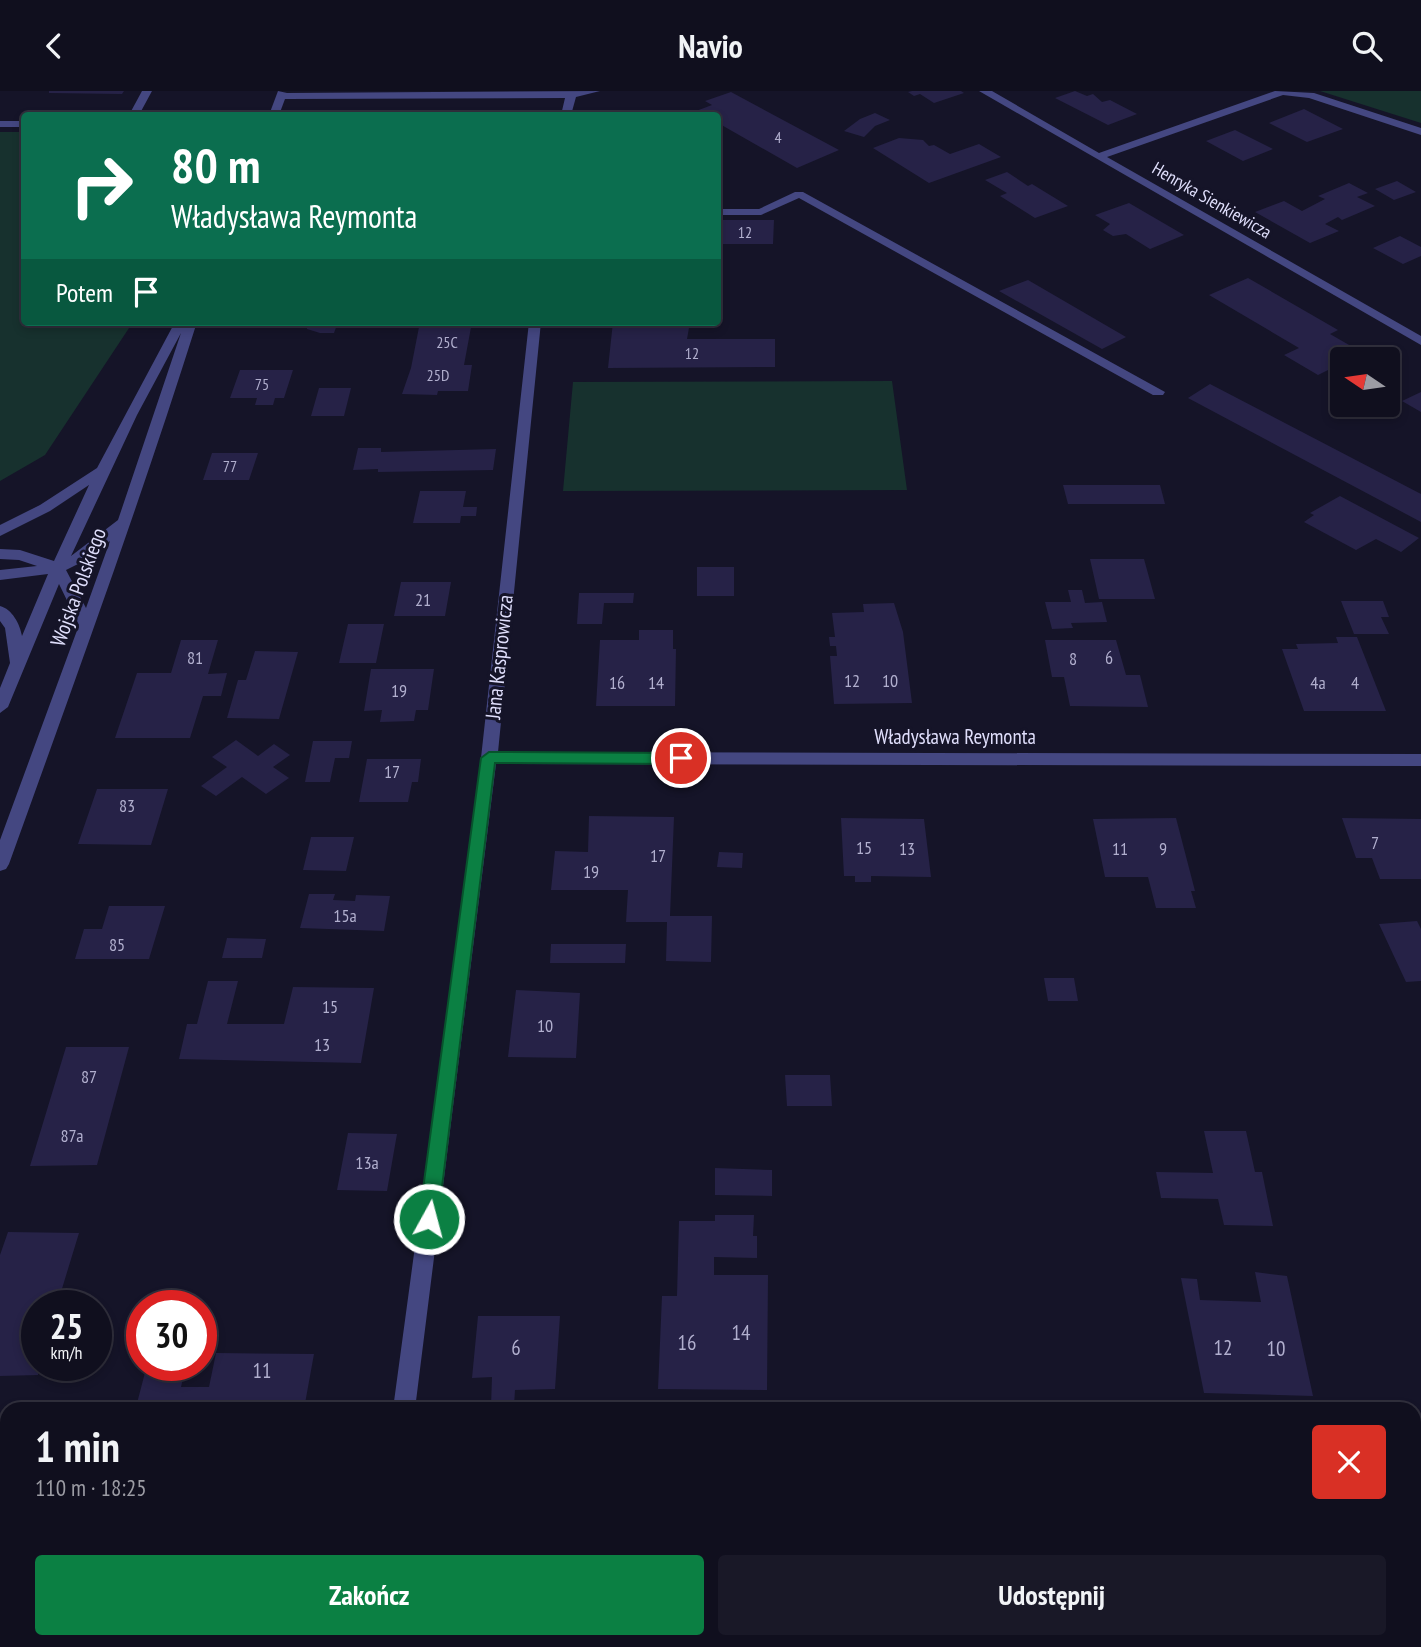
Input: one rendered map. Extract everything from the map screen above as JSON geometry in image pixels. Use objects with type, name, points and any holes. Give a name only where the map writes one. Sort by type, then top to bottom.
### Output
[{"type":"street","points":[[136,112],[147,91]]},
{"type":"street","points":[[275,112],[283,93],[570,95],[595,91]]},
{"type":"street","name":"Henryka Sienkiewicza","points":[[987,92],[1421,341]]},
{"type":"street","points":[[1100,156],[1282,92],[1310,95],[1421,132]]},
{"type":"street","points":[[567,112],[570,95]]},
{"type":"street","points":[[0,124],[21,124]]},
{"type":"street","points":[[721,212],[761,212],[799,194],[1158,392]]},
{"type":"street","name":"Wojska Polskiego","points":[[0,706],[101,471],[140,392],[179,326]]},
{"type":"street","name":"Wojska Polskiego","points":[[0,864],[88,627],[190,326]]},
{"type":"street","name":"Jana Kasprowicza","points":[[405,1402],[489,758],[535,326]]},
{"type":"street","points":[[0,531],[45,508],[101,471]]},
{"type":"street","points":[[0,575],[58,568],[81,557],[125,522]]},
{"type":"street","points":[[0,554],[20,555],[58,568],[88,627]]},
{"type":"street","points":[[0,611],[13,627],[17,663]]},
{"type":"street","name":"Władysława Reymonta","points":[[489,758],[1421,760]]},
{"type":"green space","points":[[1320,91],[1421,91],[1421,123]]},
{"type":"green space","points":[[0,132],[21,132],[21,326],[130,326],[45,455],[0,481]]},
{"type":"green space","points":[[892,381],[907,490],[563,491],[573,382]]},
{"type":"building","points":[[49,91],[124,91],[122,94]]},
{"type":"building","points":[[1075,91],[1087,96],[1093,94],[1102,102],[1110,100],[1137,114],[1108,125],[1055,98]]},
{"type":"building","points":[[731,92],[839,150],[797,168],[721,125],[721,112],[696,111],[712,105],[705,101]]},
{"type":"building","points":[[908,92],[964,93],[934,103],[920,94],[914,96]]},
{"type":"building","points":[[1304,109],[1343,129],[1307,142],[1269,123]]},
{"type":"building","points":[[875,113],[890,120],[875,126],[864,137],[844,131],[860,119]]},
{"type":"building","points":[[1235,130],[1273,149],[1243,161],[1206,141]]},
{"type":"building","points":[[899,138],[923,140],[929,146],[934,145],[950,154],[979,144],[1001,157],[929,183],[873,148]]},
{"type":"building","points":[[1007,172],[1068,206],[1035,218],[1000,196],[1007,193],[985,180]]},
{"type":"building","points":[[1397,181],[1416,192],[1394,200],[1375,189]]},
{"type":"building","points":[[1349,183],[1368,193],[1357,197],[1375,206],[1342,220],[1338,217],[1325,224],[1339,231],[1310,243],[1255,212],[1284,201],[1302,211],[1325,199],[1318,196]]},
{"type":"building","points":[[1129,203],[1184,235],[1150,249],[1126,234],[1113,236],[1103,230],[1110,224],[1095,215]]},
{"type":"building","points":[[721,220],[774,220],[773,244],[721,244]]},
{"type":"building","points":[[1400,236],[1421,247],[1421,256],[1403,264],[1373,248]]},
{"type":"building","points":[[1248,278],[1338,330],[1330,334],[1353,347],[1330,347],[1330,369],[1318,375],[1284,355],[1299,348],[1209,295]]},
{"type":"building","points":[[1028,280],[1126,337],[1102,349],[999,291]]},
{"type":"building","points":[[307,326],[337,326],[334,333],[307,329]]},
{"type":"building","points":[[419,326],[471,326],[464,365],[472,365],[468,391],[438,391],[437,395],[402,394],[411,368]]},
{"type":"building","points":[[613,326],[689,326],[687,339],[775,339],[775,367],[608,368]]},
{"type":"building","points":[[240,370],[293,370],[284,398],[275,398],[273,405],[255,405],[257,398],[230,398]]},
{"type":"building","points":[[1210,384],[1421,494],[1421,522],[1188,398]]},
{"type":"building","points":[[319,388],[351,388],[344,416],[311,416]]},
{"type":"building","points":[[1421,392],[1421,412],[1402,401]]},
{"type":"building","points":[[358,448],[381,448],[381,452],[496,449],[493,470],[378,472],[378,469],[353,470]]},
{"type":"building","points":[[212,453],[258,453],[249,480],[203,480]]},
{"type":"building","points":[[1063,485],[1160,485],[1165,504],[1068,504]]},
{"type":"building","points":[[420,491],[466,491],[463,507],[477,507],[476,516],[461,516],[460,523],[413,523]]},
{"type":"building","points":[[1340,496],[1419,538],[1401,552],[1376,539],[1356,550],[1304,522],[1314,515],[1310,513]]},
{"type":"building","points":[[1090,559],[1144,559],[1155,599],[1099,599]]},
{"type":"building","points":[[697,567],[734,567],[734,596],[697,596]]},
{"type":"building","points":[[401,582],[451,582],[445,616],[394,616]]},
{"type":"building","points":[[1068,590],[1082,590],[1085,603],[1102,602],[1107,622],[1071,623],[1073,628],[1052,629],[1045,602],[1071,602]]},
{"type":"building","points":[[579,593],[634,593],[633,603],[604,603],[602,624],[577,624]]},
{"type":"building","points":[[1341,601],[1383,601],[1389,617],[1381,617],[1389,634],[1354,634]]},
{"type":"building","points":[[894,603],[903,632],[912,703],[834,704],[830,656],[837,656],[836,646],[830,646],[829,637],[835,637],[832,613],[864,612],[863,604]]},
{"type":"building","points":[[348,624],[384,624],[376,663],[339,663]]},
{"type":"building","points":[[639,630],[673,630],[673,649],[676,649],[675,706],[596,706],[600,640],[639,640]]},
{"type":"building","points":[[1336,637],[1357,637],[1386,711],[1304,711],[1282,649],[1298,649],[1296,644],[1338,643]]},
{"type":"building","points":[[181,640],[218,640],[208,674],[227,673],[221,696],[203,696],[190,738],[115,738],[137,673],[171,673]]},
{"type":"building","points":[[1045,640],[1116,640],[1126,675],[1140,675],[1148,707],[1070,706],[1064,677],[1052,677]]},
{"type":"building","points":[[255,651],[298,652],[279,719],[227,718],[238,680],[246,680]]},
{"type":"building","points":[[371,669],[434,669],[428,710],[416,710],[414,721],[380,722],[382,710],[364,711]]},
{"type":"building","points":[[236,740],[258,756],[274,744],[290,755],[273,767],[289,778],[266,794],[242,777],[216,796],[201,786],[227,767],[212,757]]},
{"type":"building","points":[[313,741],[352,741],[349,758],[335,758],[330,782],[305,782]]},
{"type":"building","points":[[367,759],[421,759],[418,782],[412,782],[408,802],[359,802]]},
{"type":"building","points":[[97,789],[168,789],[151,845],[78,844]]},
{"type":"building","points":[[589,816],[674,817],[670,916],[712,916],[711,962],[666,961],[667,922],[626,922],[628,890],[551,890],[555,851],[588,852]]},
{"type":"building","points":[[841,818],[924,819],[931,877],[871,876],[871,882],[855,882],[855,876],[844,876]]},
{"type":"building","points":[[1176,818],[1195,891],[1191,891],[1196,908],[1156,908],[1148,877],[1105,877],[1093,819]]},
{"type":"building","points":[[1342,818],[1421,819],[1421,879],[1380,879],[1372,858],[1356,858]]},
{"type":"building","points":[[311,837],[354,837],[346,871],[303,870]]},
{"type":"building","points":[[719,852],[743,853],[742,868],[717,867]]},
{"type":"building","points":[[309,894],[335,894],[333,900],[355,901],[356,895],[390,896],[384,931],[300,928]]},
{"type":"building","points":[[109,906],[165,906],[149,959],[75,959],[84,929],[102,929]]},
{"type":"building","points":[[1417,921],[1421,929],[1421,981],[1406,982],[1379,924]]},
{"type":"building","points":[[227,938],[266,939],[262,958],[222,958]]},
{"type":"building","points":[[551,944],[626,944],[625,963],[550,963]]},
{"type":"building","points":[[1044,978],[1074,978],[1078,1001],[1048,1001]]},
{"type":"building","points":[[208,981],[238,981],[227,1024],[284,1024],[293,987],[374,988],[361,1063],[179,1059],[187,1024],[197,1024]]},
{"type":"building","points":[[516,990],[580,993],[576,1058],[508,1057]]},
{"type":"building","points":[[66,1047],[129,1047],[97,1165],[30,1166]]},
{"type":"building","points":[[785,1075],[830,1075],[832,1106],[787,1106]]},
{"type":"building","points":[[1204,1131],[1246,1131],[1255,1172],[1262,1172],[1273,1226],[1224,1225],[1218,1199],[1161,1198],[1156,1172],[1213,1173]]},
{"type":"building","points":[[348,1133],[397,1134],[387,1191],[337,1190]]},
{"type":"building","points":[[715,1168],[772,1170],[772,1196],[715,1195]]},
{"type":"building","points":[[715,1215],[754,1215],[753,1236],[757,1236],[757,1258],[714,1257],[714,1275],[768,1275],[767,1390],[658,1389],[662,1296],[677,1296],[679,1221],[715,1221]]},
{"type":"building","points":[[8,1232],[79,1233],[62,1290],[21,1290],[21,1375],[0,1376],[0,1255]]},
{"type":"building","points":[[1255,1272],[1287,1276],[1313,1396],[1204,1393],[1181,1278],[1197,1279],[1200,1300],[1261,1302]]},
{"type":"building","points":[[478,1316],[560,1316],[555,1389],[515,1390],[514,1402],[491,1402],[492,1377],[472,1378]]},
{"type":"building","points":[[217,1353],[314,1354],[305,1402],[137,1402],[143,1381],[182,1381],[181,1387],[209,1387],[210,1381],[217,1381]]},
{"type":"route","points":[[429,1219],[489,758],[681,758]]}]
